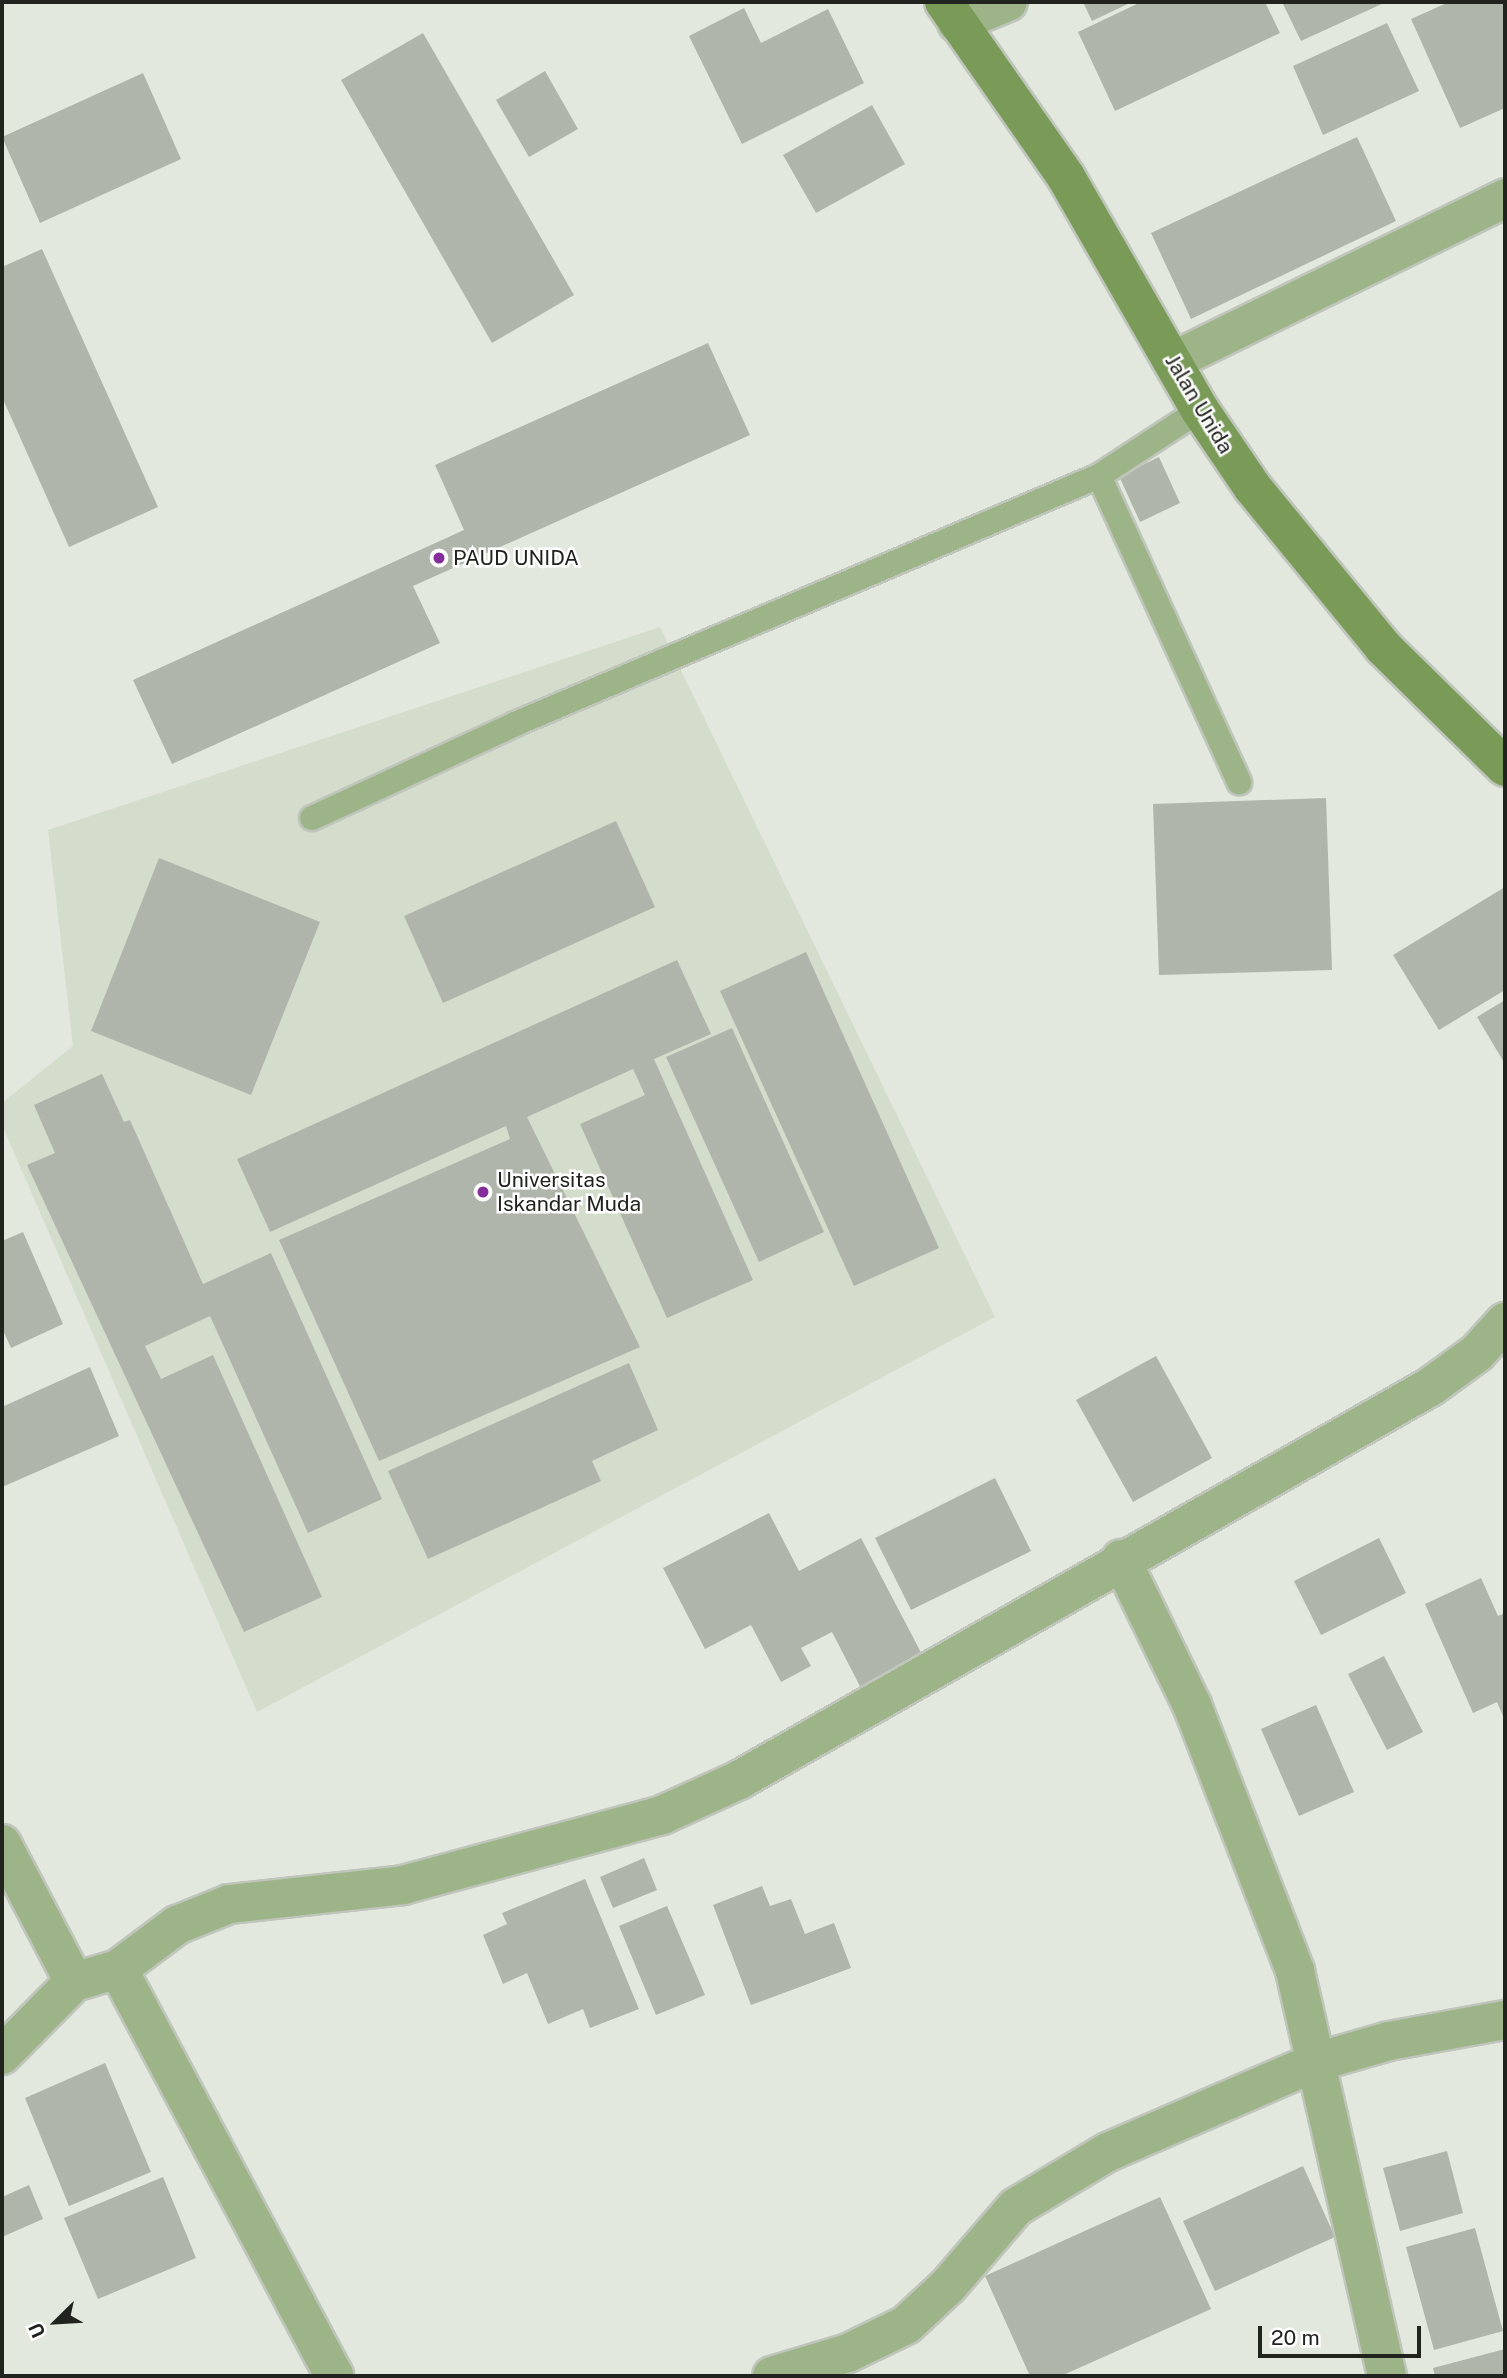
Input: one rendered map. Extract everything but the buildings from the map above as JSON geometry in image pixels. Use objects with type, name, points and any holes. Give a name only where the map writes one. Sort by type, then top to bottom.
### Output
[{"type":"street","points":[[951,12],[1008,2]]},
{"type":"street","name":"Jalan Unida","points":[[951,12],[1066,177],[1200,410],[1253,488],[1383,647],[1505,767]]},
{"type":"street","points":[[1173,361],[1505,198]]},
{"type":"street","points":[[2,2055],[74,1982],[118,1969],[177,1925],[229,1904],[403,1885],[662,1815],[739,1780],[1121,1559],[1430,1387],[1477,1353],[1505,1322]]},
{"type":"street","points":[[1121,1559],[1192,1705],[1249,1844],[1295,1971],[1387,2376]]},
{"type":"street","points":[[2,1844],[74,1982]]},
{"type":"street","points":[[118,1969],[334,2376]]},
{"type":"street","points":[[772,2376],[848,2353],[906,2325],[948,2286],[1017,2207],[1096,2159],[1316,2062],[1389,2041],[1505,2020]]},
{"type":"lane","points":[[312,818],[515,724],[1100,476],[1200,410]]},
{"type":"lane","points":[[1100,476],[1239,782]]},
{"type":"shaded area","name":"Universitas Iskandar Muda","points":[[660,627],[995,1317],[257,1712],[2,1125],[2,1103],[73,1046],[48,830]]},
{"type":"place","name":"PAUD UNIDA","points":[[439,558]]},
{"type":"place","name":"Universitas Iskandar Muda","points":[[483,1192]]}]
